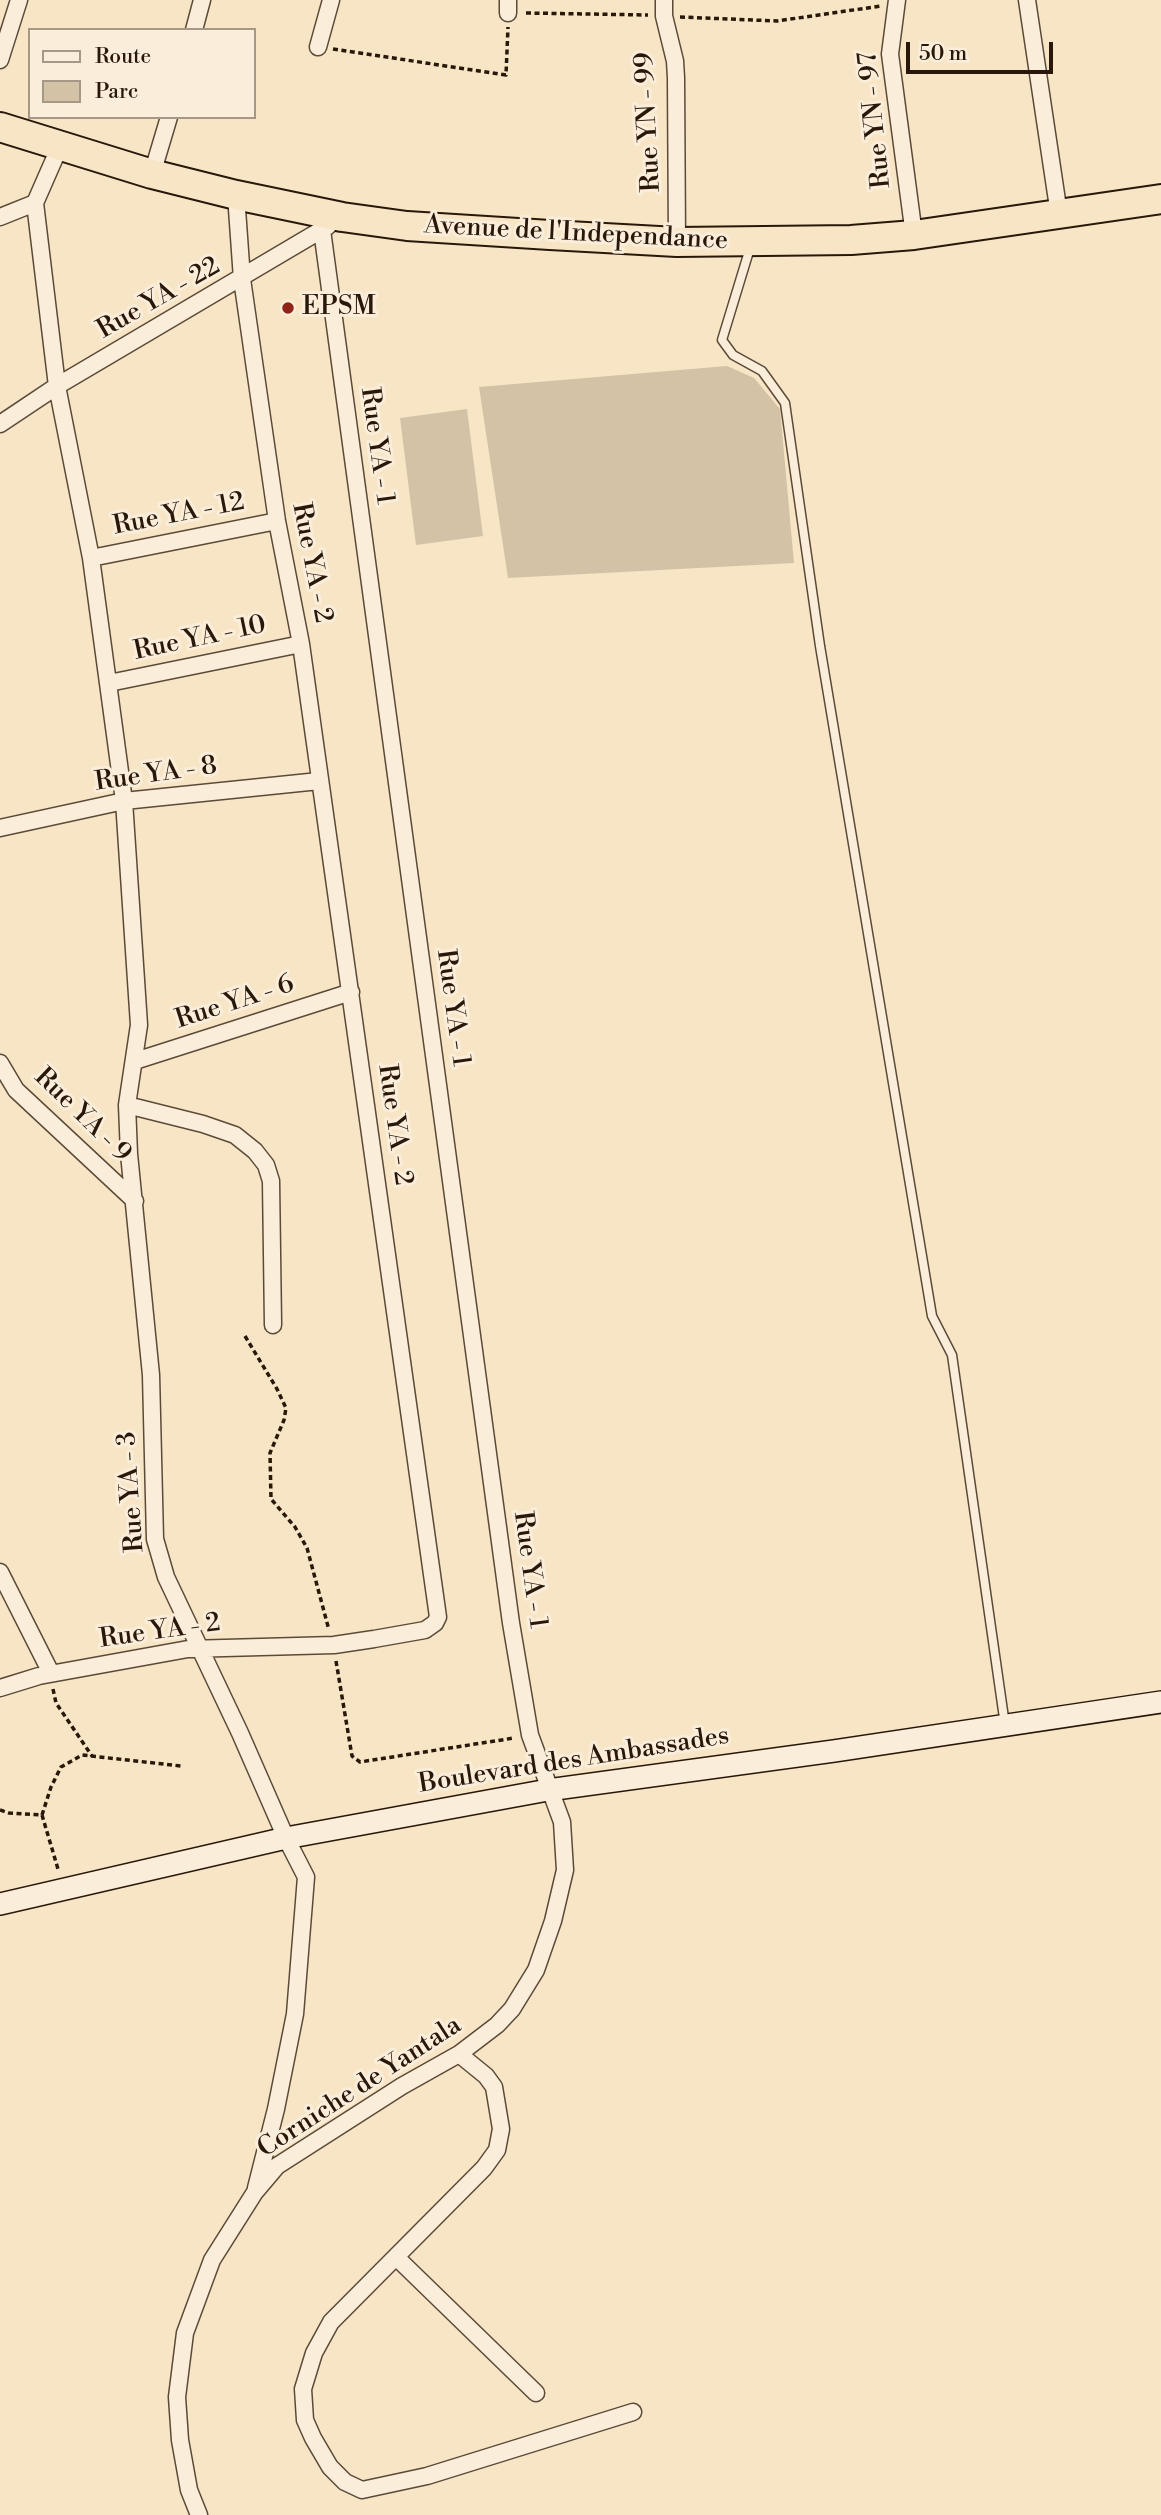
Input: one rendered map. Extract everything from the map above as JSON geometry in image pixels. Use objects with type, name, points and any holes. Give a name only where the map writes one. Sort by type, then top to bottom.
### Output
[{"type":"highway","name":"Avenue de l'Independance","points":[[0,127],[152,174],[332,223],[677,242],[851,240],[914,235],[1161,199]]},
{"type":"main road","name":"Boulevard des Ambassades","points":[[0,1904],[286,1838],[548,1790],[1161,1702]]},
{"type":"street","points":[[0,60],[19,0]]},
{"type":"street","points":[[195,28],[202,0]]},
{"type":"street","points":[[318,47],[331,0]]},
{"type":"street","points":[[1027,0],[1059,214]]},
{"type":"street","name":"Rue YN - 97","points":[[897,2],[890,54],[914,235]]},
{"type":"street","name":"Rue YN - 99","points":[[664,8],[675,61],[677,242]]},
{"type":"street","points":[[152,174],[168,119]]},
{"type":"street","points":[[0,216],[35,203],[60,146]]},
{"type":"street","name":"Rue YA - 2","points":[[0,1688],[51,1673],[199,1648],[334,1645],[425,1630],[435,1623],[438,1617],[301,644],[277,521],[242,279],[236,195]]},
{"type":"street","name":"Rue YA - 3","points":[[35,203],[57,386],[91,558],[124,801],[139,1025],[127,1105],[129,1154],[151,1375],[155,1539],[166,1577],[306,1877],[295,2014],[276,2109],[255,2192]]},
{"type":"street","name":"Rue YA - 22","points":[[0,424],[57,386],[242,279],[332,223]]},
{"type":"street","name":"Rue YA - 1","points":[[332,223],[465,1289],[511,1623],[530,1735],[548,1790]]},
{"type":"street","name":"Rue YA - 12","points":[[91,558],[277,521]]},
{"type":"street","name":"Rue YA - 10","points":[[109,683],[301,644]]},
{"type":"street","name":"Rue YA - 8","points":[[0,828],[124,801],[319,781]]},
{"type":"street","name":"Rue YA - 6","points":[[135,1061],[351,992]]},
{"type":"street","name":"Rue YA - 9","points":[[0,1063],[16,1090],[135,1201]]},
{"type":"street","points":[[127,1105],[203,1124],[234,1135],[255,1151],[266,1165],[271,1181],[273,1325]]},
{"type":"street","points":[[0,1572],[51,1673]]},
{"type":"street","name":"Corniche de Yantala","points":[[198,2515],[189,2490],[180,2440],[177,2397],[185,2333],[212,2260],[255,2192],[277,2166],[402,2086],[459,2054],[497,2025],[512,2009],[526,1989],[541,1958],[565,1870],[562,1822],[548,1790]]},
{"type":"street","points":[[459,2054],[494,2087],[501,2129],[497,2150],[484,2168],[331,2322],[314,2353],[303,2389],[305,2420],[313,2438],[330,2468],[345,2482],[362,2490],[415,2479],[633,2412]]},
{"type":"street","points":[[396,2258],[536,2393]]},
{"type":"lane","points":[[751,241],[722,340],[733,355],[762,371],[785,403],[820,646],[932,1316],[952,1355],[1005,1724]]},
{"type":"path","points":[[318,47],[506,75],[508,7],[664,8],[777,22],[897,2]]},
{"type":"path","points":[[245,1336],[286,1408],[284,1420],[270,1453],[271,1499],[295,1527],[307,1548],[334,1645],[352,1756],[360,1762],[530,1735]]},
{"type":"path","points":[[51,1673],[55,1703],[92,1756]]},
{"type":"path","points":[[65,1890],[42,1815],[61,1767],[82,1755],[181,1766]]},
{"type":"path","points":[[0,1810],[42,1815]]},
{"type":"green space","points":[[727,366],[754,378],[780,409],[794,563],[508,578],[479,387]]},
{"type":"green space","points":[[467,409],[483,536],[416,545],[400,418]]},
{"type":"place","name":"EPSM","points":[[288,308]]}]
